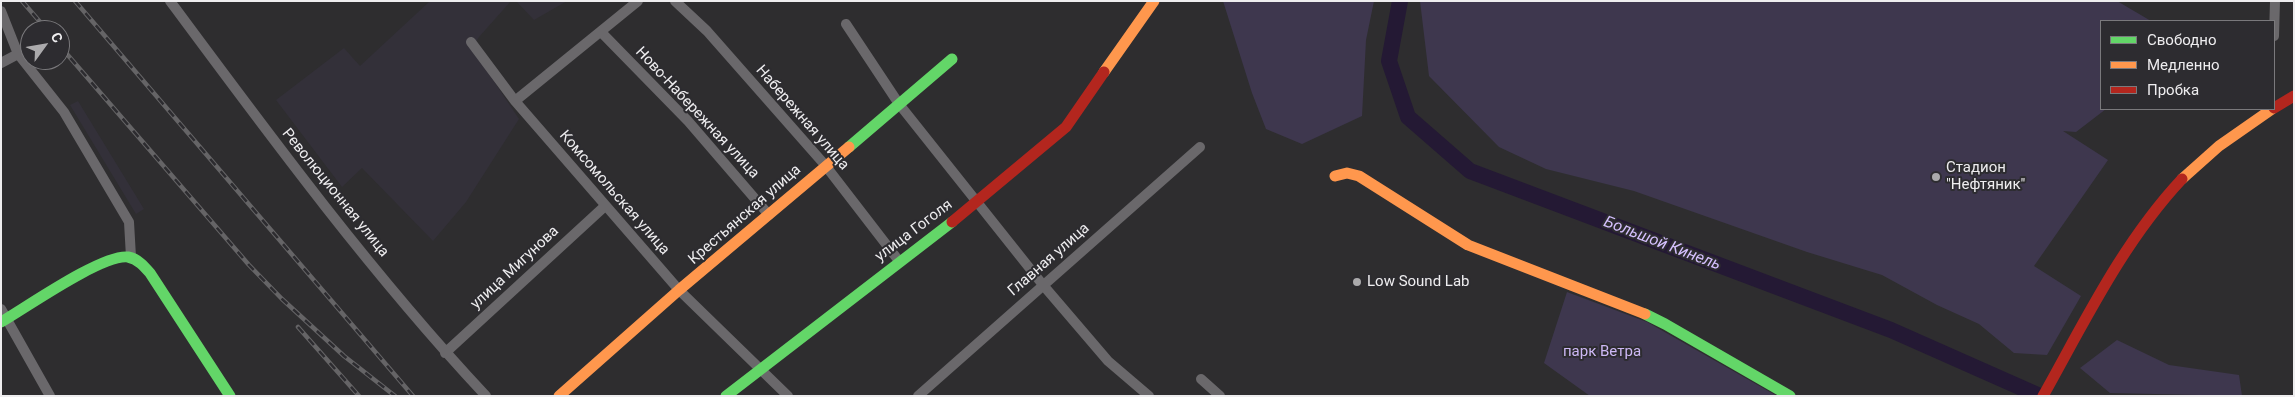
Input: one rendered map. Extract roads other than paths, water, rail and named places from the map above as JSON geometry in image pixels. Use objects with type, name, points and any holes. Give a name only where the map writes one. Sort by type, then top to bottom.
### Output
[{"type":"street","name":"Революционная улица","points":[[170,1],[283,154],[445,352],[486,396]]},
{"type":"street","points":[[515,101],[638,1]]},
{"type":"street","name":"Набережная улица","points":[[675,1],[707,31],[825,165],[899,261]]},
{"type":"street","name":"улица Гоголя","points":[[726,396],[899,261],[977,203],[1066,127],[1154,1]]},
{"type":"street","points":[[2274,20],[2275,1]]},
{"type":"street","points":[[1,11],[18,54],[64,112],[129,222],[131,257]]},
{"type":"street","points":[[846,24],[899,104],[1043,285],[1108,361],[1149,396]]},
{"type":"street","name":"Ново-Набережная улица","points":[[601,32],[688,121],[769,215]]},
{"type":"street","name":"Комсомольская улица","points":[[471,42],[515,101],[679,290],[788,396]]},
{"type":"street","points":[[1,63],[18,54]]},
{"type":"street","name":"Крестьянская улица","points":[[559,396],[825,165],[952,60]]},
{"type":"street","points":[[2275,107],[2294,96]]},
{"type":"street","points":[[2043,396],[2121,259],[2150,216],[2176,186],[2224,140],[2270,110]]},
{"type":"street","name":"Главная улица","points":[[918,396],[1200,147]]},
{"type":"street","points":[[1335,176],[1347,172],[1359,176],[1468,245],[1649,316],[1790,396]]},
{"type":"street","name":"улица Мигунова","points":[[445,352],[605,206]]},
{"type":"street","points":[[50,396],[3,317],[102,262],[118,257],[131,257],[142,262],[150,273],[229,396]]},
{"type":"street","points":[[1201,379],[1220,396]]},
{"type":"waterway","name":"Большой Кинель","points":[[1400,1],[1389,61],[1408,117],[1470,171],[1891,330],[2040,396]]},
{"type":"railway","points":[[22,1],[38,20]]},
{"type":"railway","points":[[75,1],[413,396]]},
{"type":"railway","points":[[70,58],[249,265],[282,299],[344,356],[395,396]]},
{"type":"railway","points":[[298,327],[359,396]]},
{"type":"place","name":"Стадион \"Нефтяник\"","points":[[1936,177]]},
{"type":"place","name":"Low Sound Lab","points":[[1357,282]]},
{"type":"park label","name":"парк Ветра","points":[[1602,352]]}]
